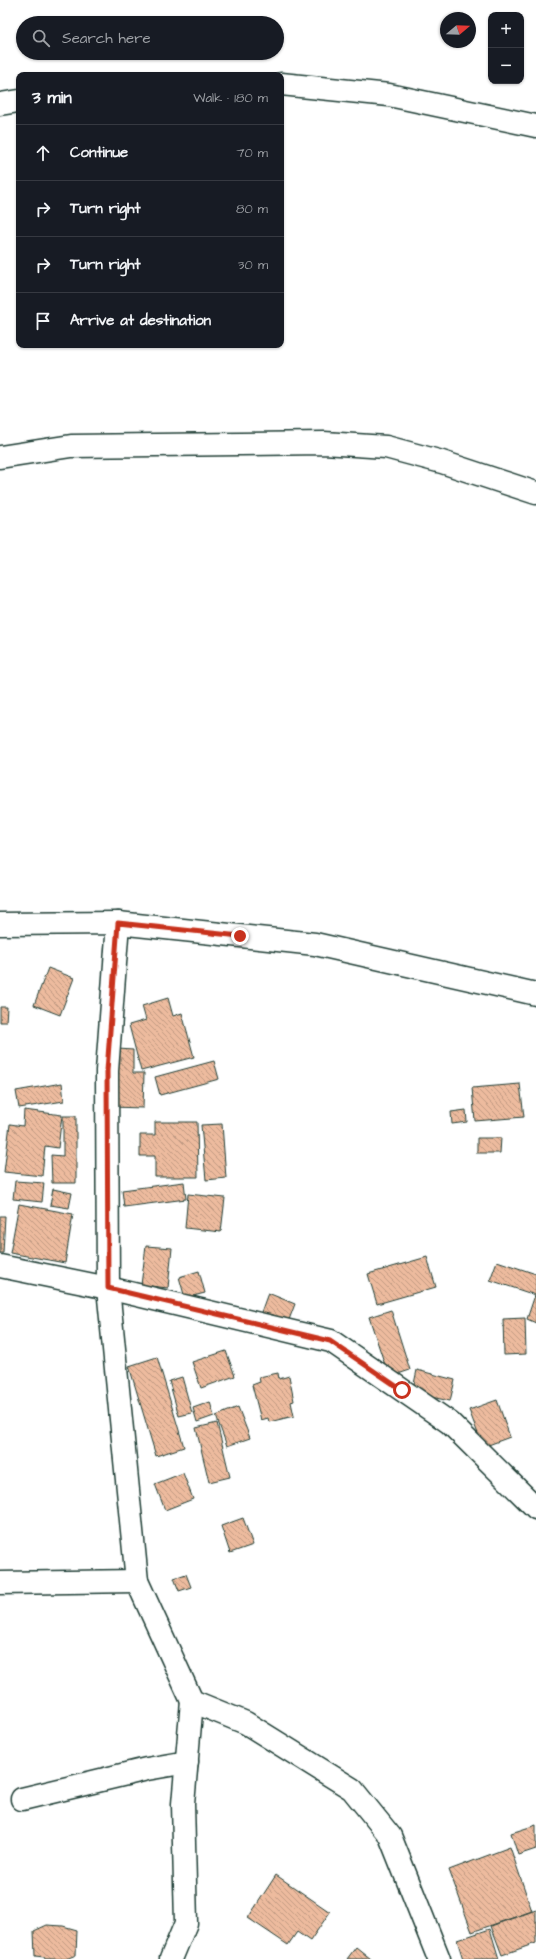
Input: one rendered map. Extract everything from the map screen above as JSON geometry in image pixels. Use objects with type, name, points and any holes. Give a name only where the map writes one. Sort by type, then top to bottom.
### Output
[{"type":"street","points":[[284,84],[389,96],[536,126]]},
{"type":"street","points":[[0,104],[16,101]]},
{"type":"street","points":[[0,457],[71,446],[324,443],[386,448],[442,462],[536,493]]},
{"type":"street","points":[[118,923],[107,1071],[108,1288],[137,1581],[192,1701],[183,1804],[186,1923],[171,1959]]},
{"type":"street","points":[[0,924],[118,923],[315,944],[536,994]]},
{"type":"street","points":[[0,1266],[108,1288],[330,1341],[450,1423],[536,1508]]},
{"type":"street","points":[[0,1584],[137,1581]]},
{"type":"street","points":[[192,1701],[246,1723],[352,1789],[390,1836],[439,1959]]},
{"type":"street","points":[[22,1799],[147,1769],[187,1762]]},
{"type":"building","points":[[48,968],[74,978],[60,1015],[34,1005]]},
{"type":"building","points":[[168,998],[173,1016],[182,1013],[194,1057],[141,1071],[129,1025],[146,1020],[142,1006]]},
{"type":"building","points":[[0,1007],[7,1007],[6,1022],[0,1022]]},
{"type":"building","points":[[118,1049],[133,1050],[133,1073],[144,1073],[143,1108],[111,1107]]},
{"type":"building","points":[[214,1061],[219,1079],[160,1095],[155,1077]]},
{"type":"building","points":[[62,1083],[64,1101],[19,1108],[16,1091]]},
{"type":"building","points":[[520,1084],[524,1117],[475,1121],[472,1088]]},
{"type":"building","points":[[24,1110],[62,1115],[58,1148],[45,1146],[42,1176],[4,1172],[10,1124],[23,1126]]},
{"type":"building","points":[[466,1110],[467,1122],[452,1124],[451,1112]]},
{"type":"building","points":[[63,1116],[76,1116],[76,1183],[52,1183],[51,1155],[63,1156]]},
{"type":"building","points":[[155,1122],[197,1122],[198,1177],[155,1177],[155,1156],[140,1156],[140,1135],[155,1135]]},
{"type":"building","points":[[222,1124],[226,1178],[206,1180],[201,1125]]},
{"type":"building","points":[[477,1138],[501,1138],[500,1153],[477,1153]]},
{"type":"building","points":[[15,1181],[44,1183],[42,1202],[13,1199]]},
{"type":"building","points":[[184,1182],[186,1199],[124,1207],[122,1190]]},
{"type":"building","points":[[53,1189],[72,1193],[69,1208],[50,1205]]},
{"type":"building","points":[[188,1194],[225,1198],[221,1232],[185,1228]]},
{"type":"building","points":[[19,1204],[73,1214],[65,1263],[10,1253]]},
{"type":"building","points":[[0,1216],[5,1216],[3,1253],[0,1253]]},
{"type":"building","points":[[146,1246],[172,1248],[168,1288],[141,1285]]},
{"type":"building","points":[[427,1257],[436,1287],[377,1304],[368,1274]]},
{"type":"building","points":[[497,1261],[536,1274],[536,1323],[527,1319],[535,1295],[490,1280]]},
{"type":"building","points":[[199,1271],[205,1293],[185,1298],[179,1277]]},
{"type":"building","points":[[268,1293],[295,1304],[287,1325],[260,1315]]},
{"type":"building","points":[[391,1310],[410,1370],[389,1377],[369,1317]]},
{"type":"building","points":[[525,1318],[526,1354],[504,1355],[503,1319]]},
{"type":"building","points":[[226,1351],[235,1376],[201,1388],[192,1362]]},
{"type":"building","points":[[157,1357],[184,1447],[156,1456],[129,1366]]},
{"type":"building","points":[[417,1370],[455,1380],[450,1401],[412,1393]]},
{"type":"building","points":[[278,1373],[279,1379],[289,1376],[294,1401],[291,1402],[294,1416],[269,1422],[268,1418],[261,1420],[252,1385],[260,1382],[259,1377]]},
{"type":"building","points":[[182,1377],[192,1413],[179,1416],[169,1381]]},
{"type":"building","points":[[497,1400],[510,1437],[483,1447],[469,1410]]},
{"type":"building","points":[[210,1402],[214,1416],[197,1422],[193,1408]]},
{"type":"building","points":[[238,1407],[250,1438],[227,1446],[216,1416]]},
{"type":"building","points":[[217,1423],[230,1477],[209,1482],[196,1428]]},
{"type":"building","points":[[183,1473],[193,1499],[165,1510],[155,1484]]},
{"type":"building","points":[[243,1518],[253,1545],[230,1553],[221,1526]]},
{"type":"building","points":[[186,1574],[191,1587],[179,1591],[174,1578]]},
{"type":"building","points":[[536,1825],[536,1849],[518,1855],[511,1833]]},
{"type":"building","points":[[510,1847],[532,1911],[472,1932],[449,1870]]},
{"type":"building","points":[[276,1875],[330,1912],[310,1941],[297,1932],[288,1945],[248,1918]]},
{"type":"building","points":[[536,1910],[536,1943],[502,1955],[491,1926]]},
{"type":"building","points":[[47,1925],[63,1926],[77,1930],[76,1955],[66,1959],[45,1959],[44,1957],[35,1956],[34,1931]]},
{"type":"building","points":[[490,1929],[499,1959],[463,1959],[457,1940]]},
{"type":"building","points":[[356,1947],[371,1959],[347,1959]]},
{"type":"route","points":[[240,936],[118,923],[107,1071],[108,1288],[330,1341],[402,1390]]}]
